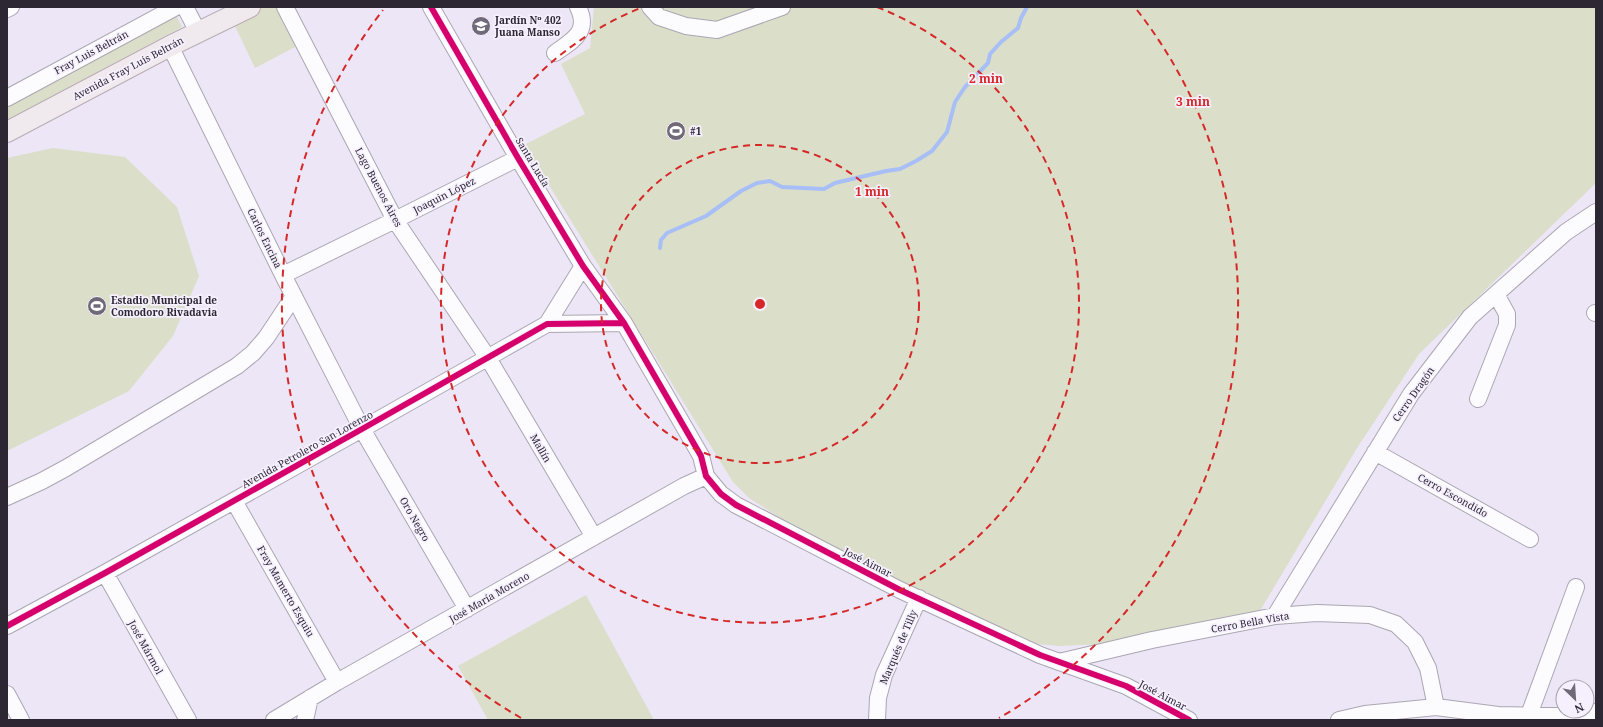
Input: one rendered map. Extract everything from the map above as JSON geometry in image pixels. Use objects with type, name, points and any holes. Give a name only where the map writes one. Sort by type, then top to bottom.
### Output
[{"type":"main road","name":"Avenida Fray Luis Beltrán","points":[[7,132],[170,46],[250,7]]},
{"type":"street","points":[[7,9],[11,7]]},
{"type":"street","name":"Fray Luis Beltrán","points":[[7,98],[176,7]]},
{"type":"street","points":[[185,7],[198,32]]},
{"type":"street","name":"Lago Buenos Aires","points":[[285,7],[395,220],[488,358]]},
{"type":"street","name":"Santa Lucía","points":[[431,7],[518,158],[583,266],[624,324]]},
{"type":"street","points":[[556,53],[579,36],[582,24],[578,7]]},
{"type":"street","points":[[650,7],[659,17],[686,26],[717,30],[782,7]]},
{"type":"street","name":"Carlos Encina","points":[[170,46],[283,275],[362,430]]},
{"type":"street","name":"Joaquin López","points":[[283,275],[518,158]]},
{"type":"street","name":"Cerro Dragón","points":[[1275,616],[1411,394],[1465,323],[1566,232],[1596,212]]},
{"type":"street","name":"Avenida Petrolero San Lorenzo","points":[[7,626],[362,430],[547,324],[583,266]]},
{"type":"street","points":[[1478,399],[1507,325],[1507,314],[1496,294]]},
{"type":"street","points":[[7,497],[66,468],[237,366],[266,338],[294,296]]},
{"type":"street","name":"Avenida Petrolero San Lorenzo","points":[[547,324],[624,324]]},
{"type":"street","name":"José Aimar","points":[[624,324],[701,456],[706,476],[721,494],[736,506],[918,598],[1040,655],[1126,686],[1189,720]]},
{"type":"street","name":"Mallín","points":[[488,358],[594,537]]},
{"type":"street","name":"Oro Negro","points":[[362,430],[467,609]]},
{"type":"street","name":"Cerro Escondido","points":[[1375,452],[1530,539]]},
{"type":"street","name":"José María Moreno","points":[[274,720],[337,682],[684,486],[706,476]]},
{"type":"street","name":"Fray Mamerto Esquiu","points":[[234,501],[337,682]]},
{"type":"street","name":"José Mármol","points":[[105,573],[188,720]]},
{"type":"street","points":[[1529,715],[1576,587]]},
{"type":"street","name":"Marqués de Tilly","points":[[877,720],[878,698],[884,675],[918,598]]},
{"type":"street","name":"Cerro Bella Vista","points":[[1059,662],[1152,640],[1275,616],[1317,613],[1370,615],[1396,624],[1415,642],[1428,668],[1436,707]]},
{"type":"street","points":[[7,694],[21,720]]},
{"type":"street","points":[[305,720],[310,698]]},
{"type":"street","points":[[1339,720],[1436,707],[1498,715],[1568,716],[1596,712]]},
{"type":"green space","points":[[259,7],[281,7],[299,45],[255,68],[232,20]]},
{"type":"green space","points":[[594,7],[1596,7],[1596,183],[1419,354],[1357,448],[1258,614],[1102,644],[1060,646],[1036,644],[869,566],[785,521],[749,498],[733,482],[524,145],[585,114],[561,64],[590,48]]},
{"type":"green space","points":[[175,13],[182,27],[7,120],[7,103]]},
{"type":"green space","name":"Estadio Municipal de Comodoro Rivadavia","points":[[53,148],[125,157],[177,207],[199,276],[173,336],[129,391],[7,451],[7,158]]},
{"type":"green space","points":[[586,595],[654,720],[488,720],[458,666]]},
{"type":"waterway","points":[[660,248],[661,240],[667,233],[706,216],[741,191],[757,183],[770,181],[782,187],[824,189],[835,183],[900,169],[932,151],[947,132],[955,102],[965,87],[988,63],[990,54],[1001,42],[1018,28],[1027,7]]},
{"type":"cycle path","points":[[431,7],[518,158],[583,266],[624,323],[701,456],[706,476],[721,494],[736,505],[900,590],[1040,655],[1126,686],[1189,720]]},
{"type":"cycle path","points":[[7,626],[105,573],[547,324],[624,323]]},
{"type":"place","name":"Jardín Nº 402 Juana Manso","points":[[481,26]]},
{"type":"place","name":"#1","points":[[676,131]]},
{"type":"place","name":"Estadio Municipal de Comodoro Rivadavia","points":[[97,306]]}]
